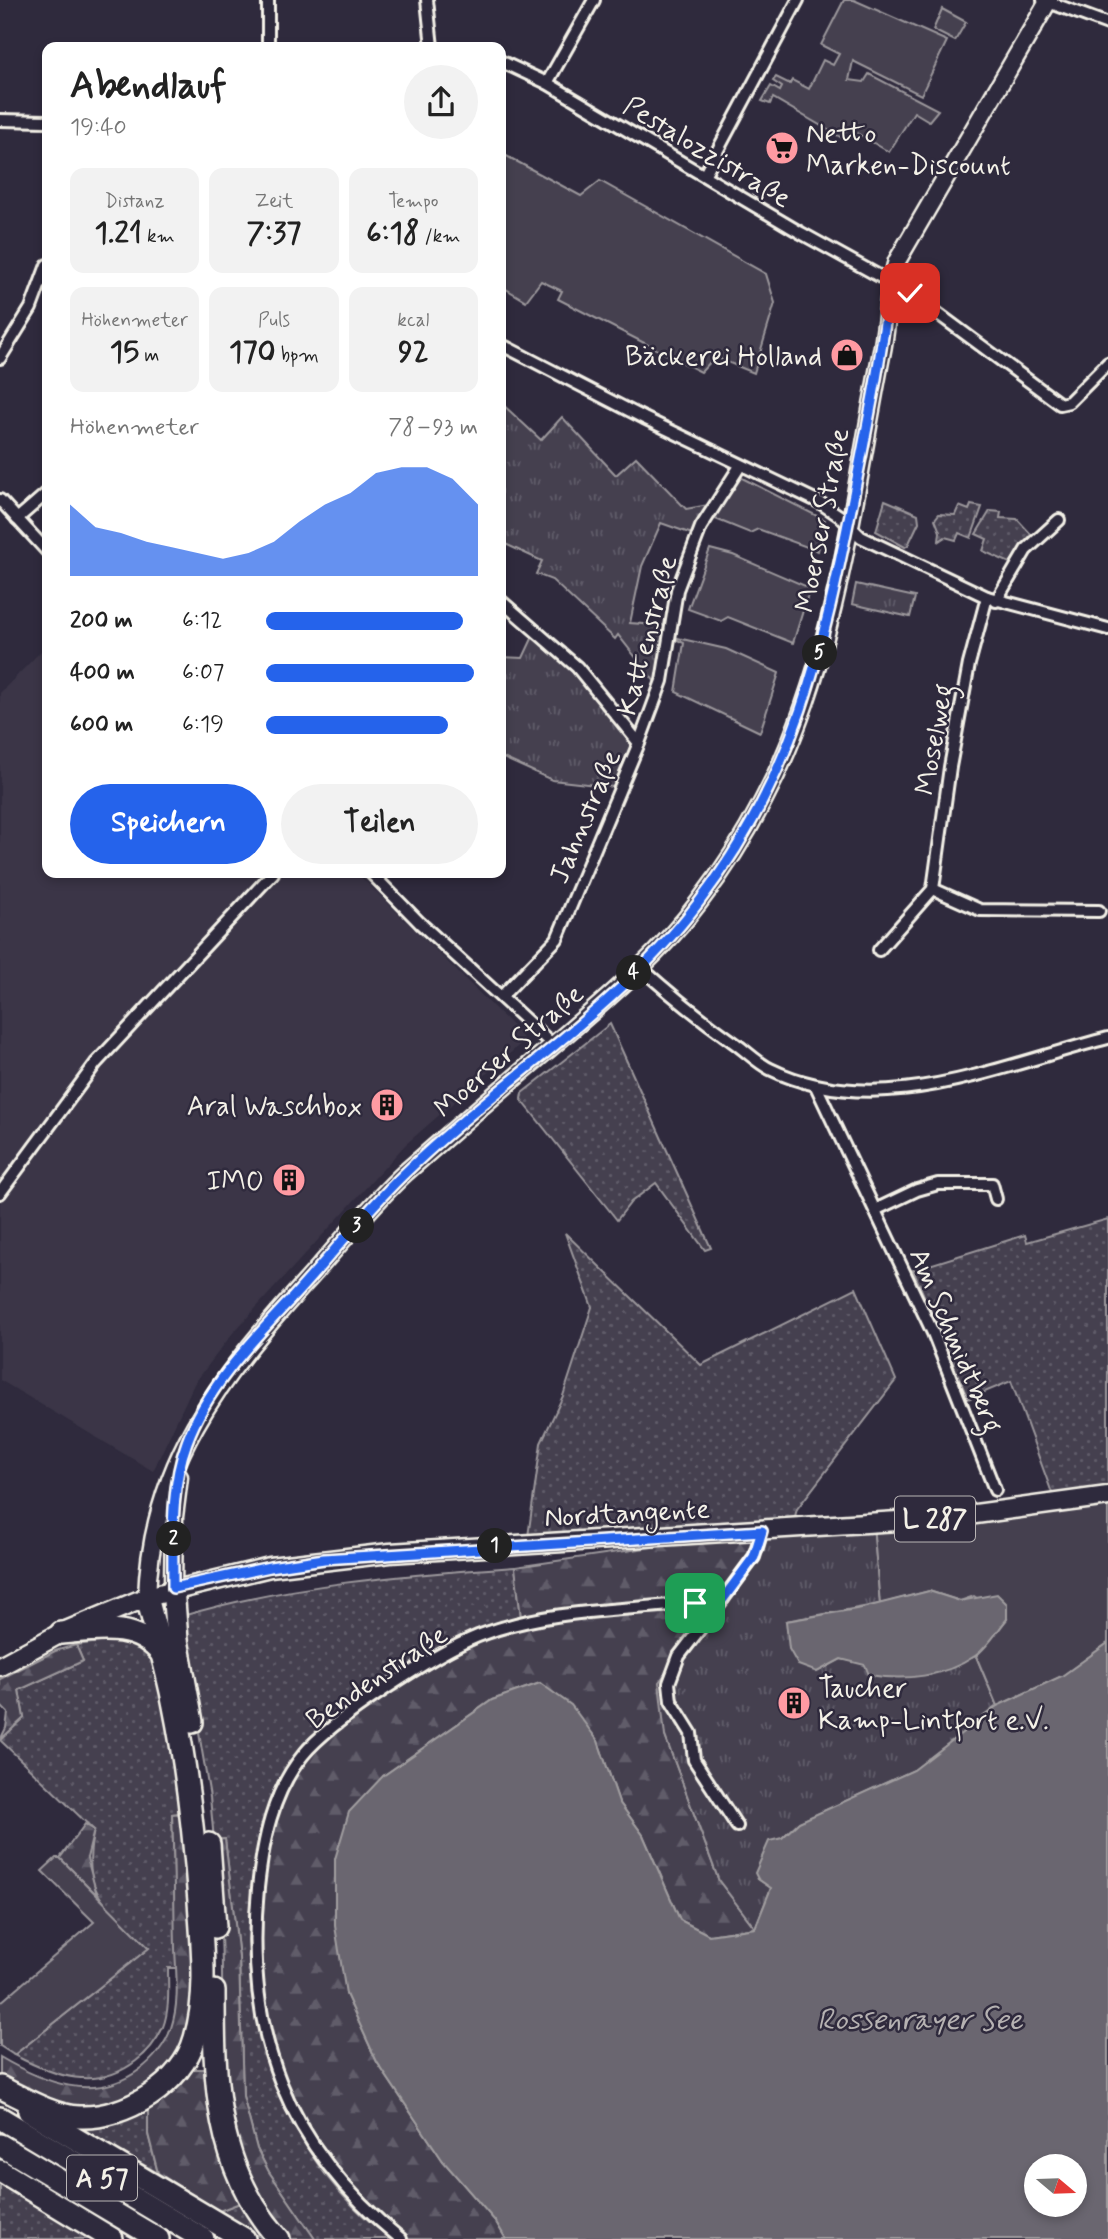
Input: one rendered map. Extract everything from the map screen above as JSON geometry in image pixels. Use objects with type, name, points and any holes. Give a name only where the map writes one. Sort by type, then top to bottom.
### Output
[{"type":"highway","points":[[173,1588],[177,1640],[202,1780],[209,1842],[216,1946],[214,2081],[220,2116],[232,2157],[262,2220],[279,2239]]},
{"type":"highway","points":[[0,2087],[78,2118],[106,2114],[155,2092],[179,2069],[194,2041],[202,2008],[202,1940],[195,1847],[187,1774],[174,1703],[147,1597]]},
{"type":"highway","points":[[61,1633],[121,1630],[145,1638],[161,1653]]},
{"type":"highway","points":[[0,2094],[244,2239]]},
{"type":"highway","name":"A 57","points":[[0,2118],[203,2239]]},
{"type":"highway","name":"A 57","points":[[0,2145],[158,2239]]},
{"type":"highway","points":[[0,2171],[112,2239]]},
{"type":"main road","name":"Nordtangente","points":[[0,1666],[61,1633],[147,1597],[173,1588],[270,1567],[324,1559],[946,1518],[1108,1496]]},
{"type":"street","points":[[268,0],[268,42]]},
{"type":"street","points":[[427,0],[431,42]]},
{"type":"street","points":[[547,83],[594,0]]},
{"type":"street","points":[[705,174],[798,0]]},
{"type":"street","points":[[1046,1],[1108,24]]},
{"type":"street","name":"Moerser Straße","points":[[147,1597],[149,1563],[159,1516],[197,1419],[224,1379],[265,1327],[402,1176],[640,967],[698,904],[763,801],[794,734],[821,650],[883,347],[890,284],[897,261],[1046,1]]},
{"type":"street","name":"Pestalozzistraße","points":[[506,64],[547,83],[890,284],[910,293],[1060,404],[1069,402],[1108,363]]},
{"type":"street","points":[[0,120],[42,121]]},
{"type":"street","points":[[0,358],[31,308],[42,278]]},
{"type":"street","points":[[506,347],[833,510],[847,526],[877,546],[992,599],[1108,629]]},
{"type":"street","name":"Kattenstraße","points":[[639,743],[662,681],[677,590],[701,527],[740,466]]},
{"type":"street","points":[[17,519],[42,497]]},
{"type":"street","points":[[0,500],[42,546]]},
{"type":"street","name":"Moselweg","points":[[933,889],[951,758],[969,664],[992,599],[1026,550],[1059,520]]},
{"type":"street","name":"Jahnstraße","points":[[502,997],[557,939],[639,743],[577,667],[506,605]]},
{"type":"street","points":[[0,1193],[96,1063],[268,878]]},
{"type":"street","points":[[376,878],[553,1045]]},
{"type":"street","points":[[879,950],[933,889],[980,910],[1098,911]]},
{"type":"street","points":[[640,967],[677,1002],[769,1069],[816,1086],[865,1093],[924,1087],[1108,1038]]},
{"type":"street","name":"Am Schmidtberg","points":[[816,1086],[933,1334],[996,1490]]},
{"type":"street","points":[[875,1210],[917,1190],[938,1184],[992,1184],[996,1199]]},
{"type":"street","name":"Moerser Straße","points":[[173,1588],[174,1517],[186,1444]]},
{"type":"street","points":[[737,1826],[694,1760],[691,1733],[671,1701],[669,1683],[679,1656],[754,1557],[762,1531]]},
{"type":"street","name":"Bendenstraße","points":[[401,2239],[354,2197],[323,2160],[294,2113],[262,2027],[254,1935],[260,1875],[271,1815],[286,1780],[304,1754],[335,1727],[440,1655],[478,1636],[559,1613],[723,1599]]},
{"type":"shaded area","points":[[42,650],[42,878],[362,878],[519,1032],[524,1041],[405,1145],[232,1334],[194,1384],[153,1471],[0,1380],[0,693]]},
{"type":"green space","points":[[844,0],[854,0],[947,41],[921,95],[853,61],[849,80],[864,82],[869,74],[938,110],[929,121],[914,112],[889,152],[848,128],[842,138],[773,98],[770,104],[762,101],[771,86],[780,91],[782,87],[773,81],[776,77],[790,84],[792,80],[809,89],[823,60],[833,65],[839,54],[821,45]]},
{"type":"green space","points":[[942,9],[966,22],[955,41],[933,30]]},
{"type":"green space","points":[[506,156],[581,196],[600,181],[766,274],[775,303],[754,373],[715,357],[701,372],[558,299],[562,291],[541,281],[526,301],[506,289]]},
{"type":"green space","points":[[506,408],[541,440],[562,417],[616,475],[636,457],[686,509],[708,505],[692,534],[661,523],[642,566],[630,623],[670,626],[659,687],[618,635],[615,639],[552,580],[536,574],[542,561],[506,544]]},
{"type":"green space","points":[[740,477],[825,520],[818,551],[758,529],[750,533],[708,516]]},
{"type":"green space","points":[[885,500],[918,514],[919,522],[905,547],[876,531]]},
{"type":"green space","points":[[971,505],[982,507],[971,538],[959,533],[956,540],[945,537],[939,541],[940,532],[935,519],[939,514],[955,515],[959,506],[969,510]]},
{"type":"green space","points":[[990,511],[1001,512],[1000,518],[1017,519],[1031,534],[1010,563],[983,551],[987,539],[976,534]]},
{"type":"green space","points":[[710,549],[733,555],[810,588],[793,643],[728,617],[721,621],[688,609]]},
{"type":"green space","points":[[856,584],[915,597],[910,617],[852,604]]},
{"type":"green space","points":[[536,630],[635,738],[613,787],[552,780],[506,759],[506,657],[523,658]]},
{"type":"green space","points":[[669,636],[726,649],[779,673],[760,732],[676,692],[684,643]]},
{"type":"green space","points":[[610,1024],[711,1248],[705,1250],[656,1183],[631,1202],[617,1220],[521,1099],[522,1093]]},
{"type":"green space","points":[[1108,1219],[1108,1496],[1056,1504],[1011,1381],[968,1399],[913,1270],[1025,1235],[1027,1242]]},
{"type":"green space","points":[[565,1233],[701,1365],[856,1288],[896,1380],[797,1509],[791,1531],[527,1544],[541,1443],[563,1396],[592,1307]]},
{"type":"green space","points":[[1108,1496],[1108,1643],[1062,1676],[997,1706],[976,1656],[1007,1619],[974,1596],[960,1601],[929,1591],[880,1604],[873,1524]]},
{"type":"green space","points":[[873,1524],[880,1604],[786,1621],[817,1672],[841,1659],[930,1675],[976,1656],[997,1706],[914,1770],[799,1822],[782,1838],[758,1879],[771,1888],[755,1928],[719,1881],[665,1736],[659,1682],[753,1557],[762,1531]]},
{"type":"green space","points":[[762,1531],[665,1736],[719,1881],[755,1928],[709,1935],[680,1920],[643,1835],[619,1802],[598,1741],[540,1683],[492,1700],[383,1776],[346,1994],[377,2062],[443,2161],[496,2222],[506,2239],[392,2239],[353,2206],[320,2167],[293,2123],[273,2076],[259,2027],[252,1977],[250,1926],[254,1875],[263,1828],[280,1783],[311,1743],[344,1714],[468,1640],[521,1617],[515,1567]]},
{"type":"green space","points":[[515,1567],[521,1617],[485,1629],[257,1852],[248,1940],[252,1998],[288,2113],[314,2158],[342,2194],[390,2239],[315,2239],[269,2172],[257,2149],[243,2096],[239,1958],[225,1839],[214,1840],[210,1797],[179,1617],[262,1596],[304,1589],[388,1578]]},
{"type":"green space","points":[[124,1639],[148,1653],[159,1676],[182,1813],[172,1814],[177,1968],[168,1968],[167,2013],[158,2037],[148,2050],[121,2071],[106,2076],[75,2078],[44,2069],[14,2055],[149,1948],[100,1898],[90,1870],[94,1830],[0,1740],[24,1718],[19,1690],[83,1661],[76,1645]]},
{"type":"green space","points":[[76,1645],[83,1661],[19,1690],[24,1718],[0,1740],[6,1728],[8,1713],[0,1705],[0,1679],[55,1651]]},
{"type":"green space","points":[[182,1813],[190,1897],[193,1993],[190,2020],[184,2042],[176,2057],[141,2089],[106,2105],[88,2107],[52,2101],[0,2080],[0,2057],[51,2081],[69,2086],[104,2086],[139,2070],[162,2046],[174,2018],[177,1978],[172,1814]]},
{"type":"green space","points":[[85,1824],[94,1830],[87,1858],[97,1895],[60,1858]]},
{"type":"green space","points":[[225,1839],[239,1958],[243,2096],[257,2149],[269,2172],[315,2239],[290,2239],[284,2232],[263,2201],[237,2140],[225,2076],[221,1940],[214,1840]]},
{"type":"green space","points":[[56,1858],[60,1858],[149,1948],[14,2055],[0,2046],[0,2003],[94,1922],[42,1871]]},
{"type":"green space","points":[[186,2069],[206,2069],[245,2201],[219,2211],[158,2173],[148,2134],[148,2106]]},
{"type":"green space","points":[[148,2106],[148,2134],[158,2173],[75,2125]]},
{"type":"green space","points":[[0,2184],[13,2192],[94,2239],[0,2239]]},
{"type":"green space","points":[[245,2201],[272,2239],[263,2239],[219,2211]]},
{"type":"water","points":[[929,1591],[960,1601],[997,1594],[1007,1604],[1007,1619],[975,1656],[950,1669],[924,1676],[896,1678],[869,1675],[865,1665],[841,1659],[817,1672],[798,1665],[789,1649],[786,1621],[862,1608]]},
{"type":"water","name":"Rossenrayer See","points":[[1108,1643],[1108,2239],[506,2239],[496,2222],[443,2161],[377,2062],[346,1994],[335,1926],[335,1859],[349,1812],[383,1776],[492,1700],[540,1683],[571,1705],[598,1741],[619,1802],[643,1835],[680,1920],[709,1935],[755,1928],[771,1888],[758,1879],[755,1873],[769,1841],[782,1838],[799,1822],[914,1770],[997,1706],[1062,1676]]},
{"type":"place","name":"Netto Marken-Discount","points":[[782,148]]},
{"type":"place","name":"Bäckerei Holland","points":[[847,355]]},
{"type":"place","name":"Aral Waschbox","points":[[387,1105]]},
{"type":"place","name":"IMO","points":[[289,1180]]},
{"type":"place","name":"Taucher Kamp-Lintfort e.V.","points":[[794,1703]]},
{"type":"route","points":[[695,1603],[723,1599],[754,1557],[762,1531],[390,1552],[270,1567],[173,1588],[174,1517],[178,1479],[186,1444],[197,1419],[216,1388],[265,1327],[402,1176],[598,1007],[640,967],[698,904],[726,862],[763,801],[794,734],[821,650],[839,569],[883,347],[890,284],[910,293]]}]
